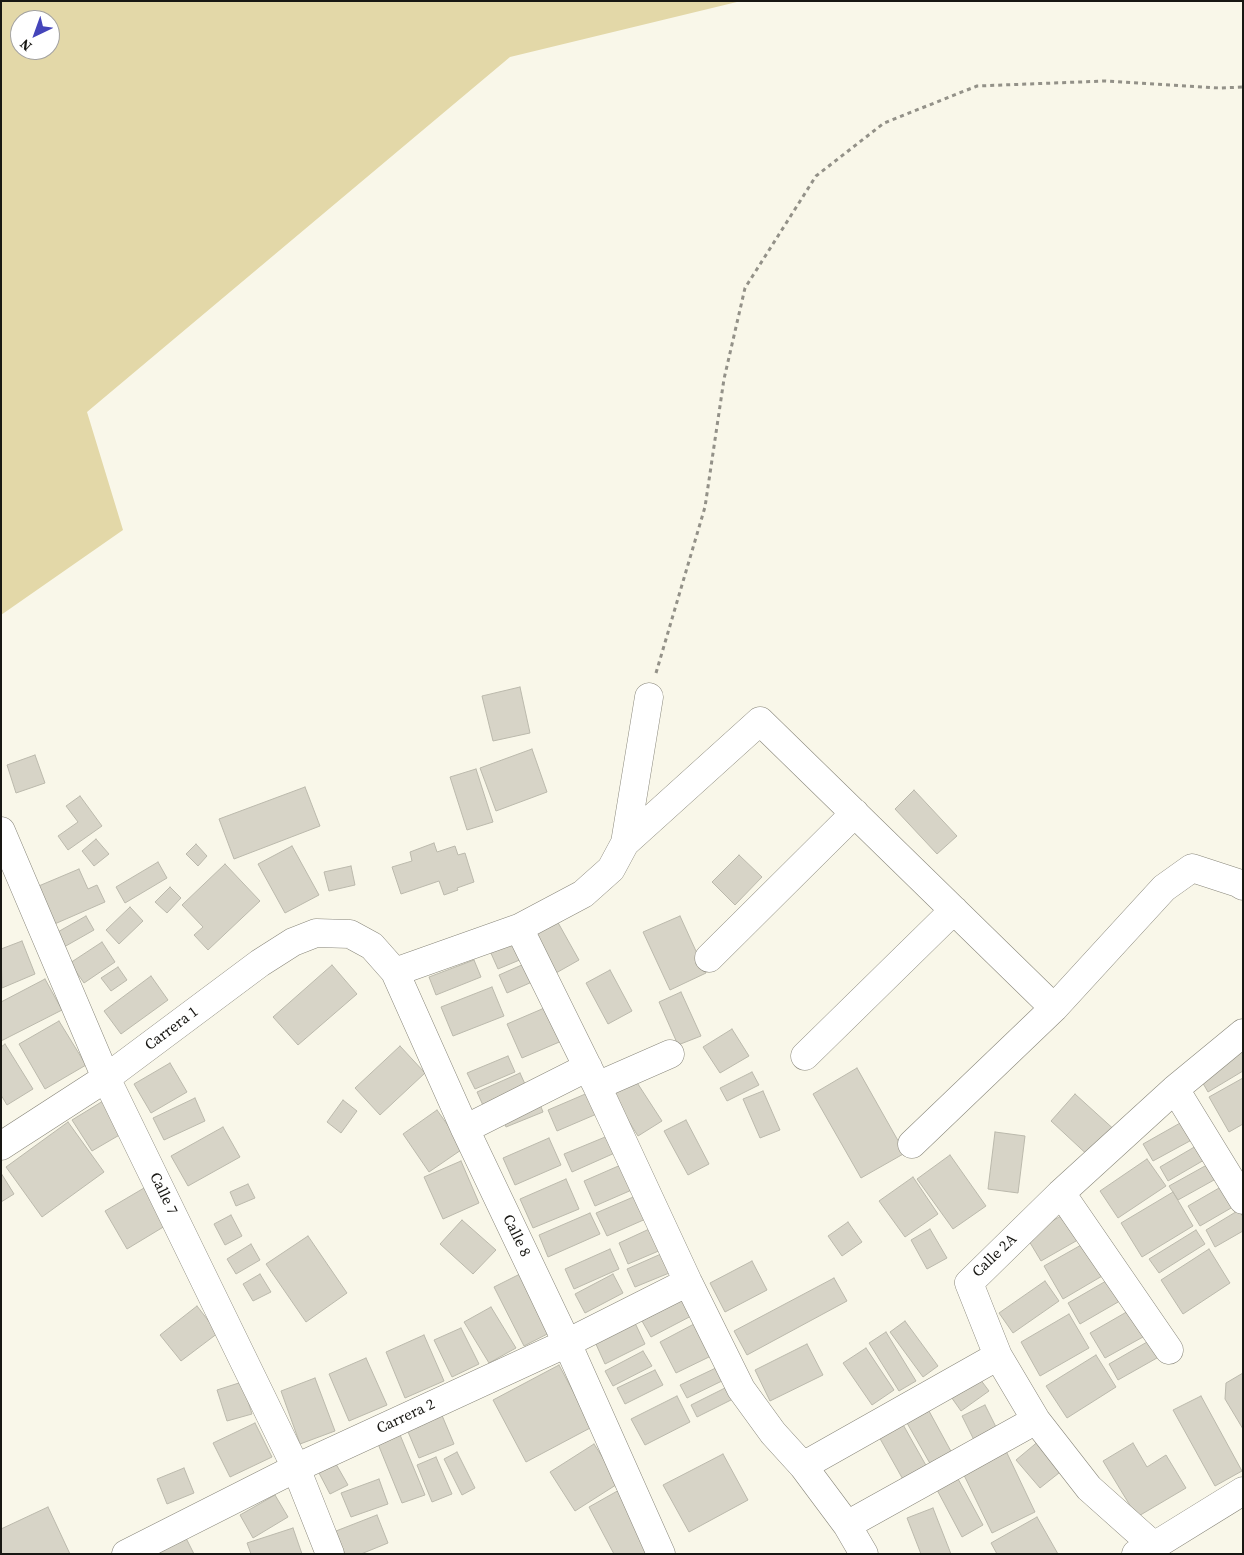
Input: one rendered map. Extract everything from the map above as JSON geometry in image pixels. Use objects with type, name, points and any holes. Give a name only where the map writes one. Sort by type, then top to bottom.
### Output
[{"type":"street","points":[[625,843],[649,697]]},
{"type":"street","points":[[395,972],[519,928],[583,894],[610,869],[625,843],[760,721],[1054,1008]]},
{"type":"street","points":[[709,958],[854,813]]},
{"type":"street","name":"Calle 7","points":[[2,831],[106,1078],[296,1468],[330,1554]]},
{"type":"street","points":[[912,1144],[1054,1008],[1164,888],[1192,868],[1243,886]]},
{"type":"street","points":[[805,1056],[954,910]]},
{"type":"street","points":[[519,928],[741,1390],[773,1433],[803,1466],[847,1525],[864,1554]]},
{"type":"street","name":"Carrera 1","points":[[1,1146],[106,1078],[260,963],[293,942],[316,933],[350,934]]},
{"type":"street","name":"Calle 8","points":[[350,934],[372,946],[395,972],[465,1129],[567,1343],[661,1554]]},
{"type":"street","name":"Calle 2A","points":[[1145,1550],[1089,1488],[1036,1420],[998,1356],[969,1282],[1060,1193],[1175,1089],[1243,1033]]},
{"type":"street","points":[[465,1129],[592,1077],[670,1054]]},
{"type":"street","points":[[1175,1089],[1243,1200]]},
{"type":"street","points":[[1060,1193],[1168,1350]]},
{"type":"street","name":"Carrera 2","points":[[126,1554],[296,1468],[567,1343],[688,1282]]},
{"type":"street","points":[[803,1466],[998,1356]]},
{"type":"street","points":[[847,1525],[1036,1420]]},
{"type":"street","points":[[1145,1550],[1243,1491]]},
{"type":"path","points":[[649,697],[705,507],[724,379],[744,288],[816,176],[884,123],[977,86],[1105,80],[1220,88],[1243,87]]},
{"type":"shaded area","points":[[1,1],[741,1],[510,57],[87,412],[123,530],[1,615]]},
{"type":"building","points":[[520,687],[530,733],[493,741],[482,696]]},
{"type":"building","points":[[532,749],[547,792],[496,811],[480,768]]},
{"type":"building","points":[[35,755],[45,783],[16,793],[7,765]]},
{"type":"building","points":[[476,769],[493,822],[467,830],[450,777]]},
{"type":"building","points":[[305,787],[320,826],[234,859],[219,819]]},
{"type":"building","points":[[914,790],[957,836],[937,854],[895,809]]},
{"type":"building","points":[[80,796],[102,826],[68,850],[58,836],[78,822],[66,806]]},
{"type":"building","points":[[96,839],[109,854],[94,866],[82,851]]},
{"type":"building","points":[[434,843],[437,852],[455,846],[458,855],[465,853],[474,882],[444,895],[439,881],[401,894],[392,867],[412,861],[410,852]]},
{"type":"building","points":[[196,844],[207,856],[198,866],[186,854]]},
{"type":"building","points":[[292,846],[319,895],[285,913],[258,864]]},
{"type":"building","points":[[739,855],[762,877],[735,905],[712,882]]},
{"type":"building","points":[[158,862],[167,878],[125,903],[116,887]]},
{"type":"building","points":[[225,864],[260,901],[208,950],[194,935],[203,927],[182,905]]},
{"type":"building","points":[[351,866],[355,885],[329,891],[324,872]]},
{"type":"building","points":[[79,869],[88,889],[97,885],[105,902],[50,926],[34,888]]},
{"type":"building","points":[[170,887],[181,898],[167,913],[155,902]]},
{"type":"building","points":[[130,907],[143,921],[119,944],[106,930]]},
{"type":"building","points":[[86,916],[94,930],[64,947],[56,933]]},
{"type":"building","points":[[680,916],[706,973],[670,990],[643,932]]},
{"type":"building","points":[[556,919],[579,960],[556,973],[532,933]]},
{"type":"building","points":[[514,940],[522,959],[498,969],[490,951]]},
{"type":"building","points":[[22,941],[35,974],[2,988],[1,949]]},
{"type":"building","points":[[102,942],[115,962],[84,983],[70,963]]},
{"type":"building","points":[[474,960],[481,977],[436,995],[429,977]]},
{"type":"building","points":[[524,964],[532,982],[507,993],[499,975]]},
{"type":"building","points":[[332,965],[357,994],[298,1045],[273,1017]]},
{"type":"building","points":[[118,967],[127,980],[111,991],[101,978]]},
{"type":"building","points":[[610,970],[632,1011],[608,1024],[586,983]]},
{"type":"building","points":[[151,976],[168,1000],[121,1034],[104,1011]]},
{"type":"building","points":[[45,979],[62,1010],[1,1041],[1,1002]]},
{"type":"building","points":[[492,987],[504,1016],[453,1036],[441,1007]]},
{"type":"building","points":[[681,992],[701,1036],[678,1045],[659,1002]]},
{"type":"building","points":[[549,1006],[564,1040],[522,1058],[507,1024]]},
{"type":"building","points":[[59,1021],[86,1065],[45,1089],[19,1044]]},
{"type":"building","points":[[732,1029],[749,1056],[720,1073],[703,1047]]},
{"type":"building","points":[[5,1044],[33,1089],[7,1105],[1,1095],[1,1047]]},
{"type":"building","points":[[400,1046],[425,1073],[380,1115],[355,1088]]},
{"type":"building","points":[[1243,1047],[1243,1071],[1208,1092],[1197,1073]]},
{"type":"building","points":[[508,1056],[515,1072],[475,1089],[467,1073]]},
{"type":"building","points":[[170,1063],[187,1092],[151,1113],[134,1084]]},
{"type":"building","points":[[857,1068],[905,1153],[861,1178],[813,1094]]},
{"type":"building","points":[[752,1072],[759,1085],[727,1101],[720,1088]]},
{"type":"building","points":[[520,1073],[529,1093],[486,1112],[477,1092]]},
{"type":"building","points":[[634,1078],[662,1121],[638,1136],[611,1093]]},
{"type":"building","points":[[1243,1078],[1243,1124],[1229,1132],[1209,1097]]},
{"type":"building","points":[[763,1091],[780,1130],[760,1138],[743,1099]]},
{"type":"building","points":[[590,1092],[599,1113],[557,1131],[548,1110]]},
{"type":"building","points":[[1075,1094],[1118,1133],[1093,1160],[1051,1121]]},
{"type":"building","points":[[108,1098],[128,1130],[92,1151],[72,1120]]},
{"type":"building","points":[[195,1098],[205,1121],[164,1140],[153,1118]]},
{"type":"building","points":[[538,1099],[543,1112],[506,1127],[501,1114]]},
{"type":"building","points":[[343,1100],[357,1111],[341,1133],[327,1122]]},
{"type":"building","points":[[437,1110],[464,1148],[429,1172],[403,1134]]},
{"type":"building","points":[[1189,1118],[1199,1136],[1153,1161],[1143,1144]]},
{"type":"building","points":[[686,1120],[709,1164],[688,1175],[664,1131]]},
{"type":"building","points":[[68,1122],[104,1172],[42,1217],[6,1167]]},
{"type":"building","points":[[223,1127],[240,1157],[188,1186],[171,1156]]},
{"type":"building","points":[[995,1132],[1025,1136],[1018,1193],[988,1189]]},
{"type":"building","points":[[610,1135],[617,1152],[572,1172],[564,1154]]},
{"type":"building","points":[[549,1138],[561,1165],[515,1185],[503,1158]]},
{"type":"building","points":[[1203,1142],[1211,1156],[1168,1181],[1160,1167]]},
{"type":"building","points":[[950,1155],[986,1206],[953,1229],[917,1179]]},
{"type":"building","points":[[1147,1159],[1166,1186],[1118,1218],[1100,1191]]},
{"type":"building","points":[[461,1161],[479,1203],[443,1219],[424,1177]]},
{"type":"building","points":[[1214,1161],[1223,1175],[1178,1200],[1169,1186]]},
{"type":"building","points":[[623,1164],[634,1189],[595,1206],[584,1181]]},
{"type":"building","points":[[1,1173],[14,1194],[1,1202]]},
{"type":"building","points":[[913,1177],[938,1214],[905,1237],[879,1201]]},
{"type":"building","points":[[566,1179],[579,1209],[533,1228],[520,1199]]},
{"type":"building","points":[[248,1184],[255,1198],[236,1206],[230,1192]]},
{"type":"building","points":[[1226,1184],[1238,1204],[1200,1226],[1188,1206]]},
{"type":"building","points":[[144,1188],[165,1226],[127,1249],[105,1211]]},
{"type":"building","points":[[1173,1192],[1193,1226],[1142,1257],[1121,1223]]},
{"type":"building","points":[[638,1195],[648,1218],[607,1236],[596,1213]]},
{"type":"building","points":[[1239,1210],[1243,1217],[1243,1231],[1215,1247],[1206,1230]]},
{"type":"building","points":[[1068,1212],[1083,1237],[1041,1261],[1026,1236]]},
{"type":"building","points":[[590,1213],[600,1234],[548,1257],[539,1235]]},
{"type":"building","points":[[231,1215],[242,1236],[225,1245],[214,1224]]},
{"type":"building","points":[[462,1220],[496,1250],[473,1274],[440,1244]]},
{"type":"building","points":[[848,1222],[862,1242],[842,1256],[828,1236]]},
{"type":"building","points":[[658,1225],[668,1247],[628,1264],[619,1243]]},
{"type":"building","points":[[930,1229],[947,1258],[927,1269],[911,1240]]},
{"type":"building","points":[[1196,1230],[1205,1244],[1159,1273],[1149,1259]]},
{"type":"building","points":[[308,1236],[347,1293],[306,1322],[266,1264]]},
{"type":"building","points":[[1090,1240],[1109,1272],[1063,1299],[1044,1266]]},
{"type":"building","points":[[251,1244],[260,1260],[236,1274],[227,1259]]},
{"type":"building","points":[[610,1249],[619,1269],[574,1289],[565,1269]]},
{"type":"building","points":[[1209,1249],[1230,1283],[1183,1314],[1161,1280]]},
{"type":"building","points":[[670,1250],[679,1269],[635,1287],[627,1269]]},
{"type":"building","points":[[752,1261],[767,1290],[725,1312],[710,1283]]},
{"type":"building","points":[[524,1272],[555,1330],[524,1346],[494,1287]]},
{"type":"building","points":[[260,1274],[271,1292],[253,1301],[243,1284]]},
{"type":"building","points":[[613,1274],[623,1293],[585,1313],[575,1294]]},
{"type":"building","points":[[1113,1277],[1125,1298],[1080,1324],[1068,1303]]},
{"type":"building","points":[[834,1278],[847,1301],[747,1355],[734,1331]]},
{"type":"building","points":[[1045,1281],[1059,1301],[1013,1333],[999,1313]]},
{"type":"building","points":[[685,1297],[695,1314],[651,1337],[642,1321]]},
{"type":"building","points":[[197,1306],[218,1333],[181,1361],[160,1335]]},
{"type":"building","points":[[1137,1306],[1152,1332],[1105,1358],[1090,1333]]},
{"type":"building","points":[[491,1307],[516,1348],[489,1363],[464,1322]]},
{"type":"building","points":[[1069,1314],[1089,1348],[1040,1376],[1021,1342]]},
{"type":"building","points":[[905,1321],[938,1366],[923,1377],[890,1332]]},
{"type":"building","points":[[635,1323],[645,1344],[605,1364],[595,1342]]},
{"type":"building","points":[[694,1324],[711,1356],[676,1373],[660,1342]]},
{"type":"building","points":[[461,1328],[479,1364],[452,1377],[434,1340]]},
{"type":"building","points":[[886,1332],[916,1381],[899,1391],[869,1343]]},
{"type":"building","points":[[424,1335],[444,1381],[405,1398],[386,1352]]},
{"type":"building","points":[[1154,1338],[1164,1354],[1118,1380],[1109,1364]]},
{"type":"building","points":[[807,1344],[823,1375],[770,1401],[755,1370]]},
{"type":"building","points":[[866,1348],[894,1390],[872,1405],[843,1363]]},
{"type":"building","points":[[643,1351],[652,1366],[613,1386],[605,1371]]},
{"type":"building","points":[[1096,1355],[1116,1387],[1067,1418],[1046,1386]]},
{"type":"building","points":[[366,1358],[387,1405],[349,1421],[329,1374]]},
{"type":"building","points":[[559,1365],[592,1427],[526,1462],[493,1400]]},
{"type":"building","points":[[720,1366],[726,1379],[687,1398],[680,1385]]},
{"type":"building","points":[[655,1370],[663,1385],[625,1404],[617,1388]]},
{"type":"building","points":[[1243,1373],[1243,1429],[1225,1399],[1226,1383]]},
{"type":"building","points":[[977,1375],[989,1391],[961,1411],[949,1394]]},
{"type":"building","points":[[315,1378],[335,1431],[300,1444],[281,1391]]},
{"type":"building","points":[[242,1382],[252,1414],[227,1421],[217,1390]]},
{"type":"building","points":[[729,1386],[735,1398],[697,1417],[691,1405]]},
{"type":"building","points":[[677,1396],[690,1422],[645,1445],[631,1419]]},
{"type":"building","points":[[1201,1396],[1242,1471],[1215,1486],[1173,1410]]},
{"type":"building","points":[[985,1405],[998,1431],[975,1442],[962,1416]]},
{"type":"building","points":[[929,1411],[953,1455],[932,1467],[907,1423]]},
{"type":"building","points":[[441,1413],[454,1444],[419,1458],[406,1427]]},
{"type":"building","points":[[901,1421],[928,1469],[905,1483],[878,1435]]},
{"type":"building","points":[[255,1423],[272,1457],[230,1477],[213,1443]]},
{"type":"building","points":[[398,1430],[425,1495],[402,1503],[376,1439]]},
{"type":"building","points":[[1040,1440],[1064,1469],[1040,1488],[1016,1460]]},
{"type":"building","points":[[1133,1443],[1147,1467],[1166,1455],[1186,1488],[1137,1517],[1103,1461]]},
{"type":"building","points":[[594,1444],[619,1483],[575,1511],[550,1472]]},
{"type":"building","points":[[1006,1451],[1035,1512],[992,1533],[962,1471]]},
{"type":"building","points":[[457,1452],[475,1488],[462,1495],[444,1459]]},
{"type":"building","points":[[723,1454],[748,1500],[689,1532],[663,1485]]},
{"type":"building","points":[[436,1457],[452,1494],[432,1502],[417,1465]]},
{"type":"building","points":[[336,1464],[348,1485],[330,1494],[319,1473]]},
{"type":"building","points":[[184,1468],[194,1493],[167,1504],[157,1479]]},
{"type":"building","points":[[957,1477],[983,1525],[962,1537],[936,1488]]},
{"type":"building","points":[[379,1479],[388,1504],[351,1517],[341,1493]]},
{"type":"building","points":[[621,1489],[657,1554],[614,1554],[589,1507]]},
{"type":"building","points":[[275,1495],[288,1517],[253,1538],[240,1515]]},
{"type":"building","points":[[48,1507],[70,1554],[1,1554],[1,1529]]},
{"type":"building","points":[[933,1508],[951,1554],[921,1554],[907,1518]]},
{"type":"building","points":[[377,1515],[388,1543],[361,1554],[345,1554],[336,1531]]},
{"type":"building","points":[[1037,1517],[1058,1554],[997,1554],[991,1543]]},
{"type":"building","points":[[293,1528],[302,1554],[251,1554],[247,1543]]},
{"type":"building","points":[[185,1536],[194,1554],[147,1554]]}]
